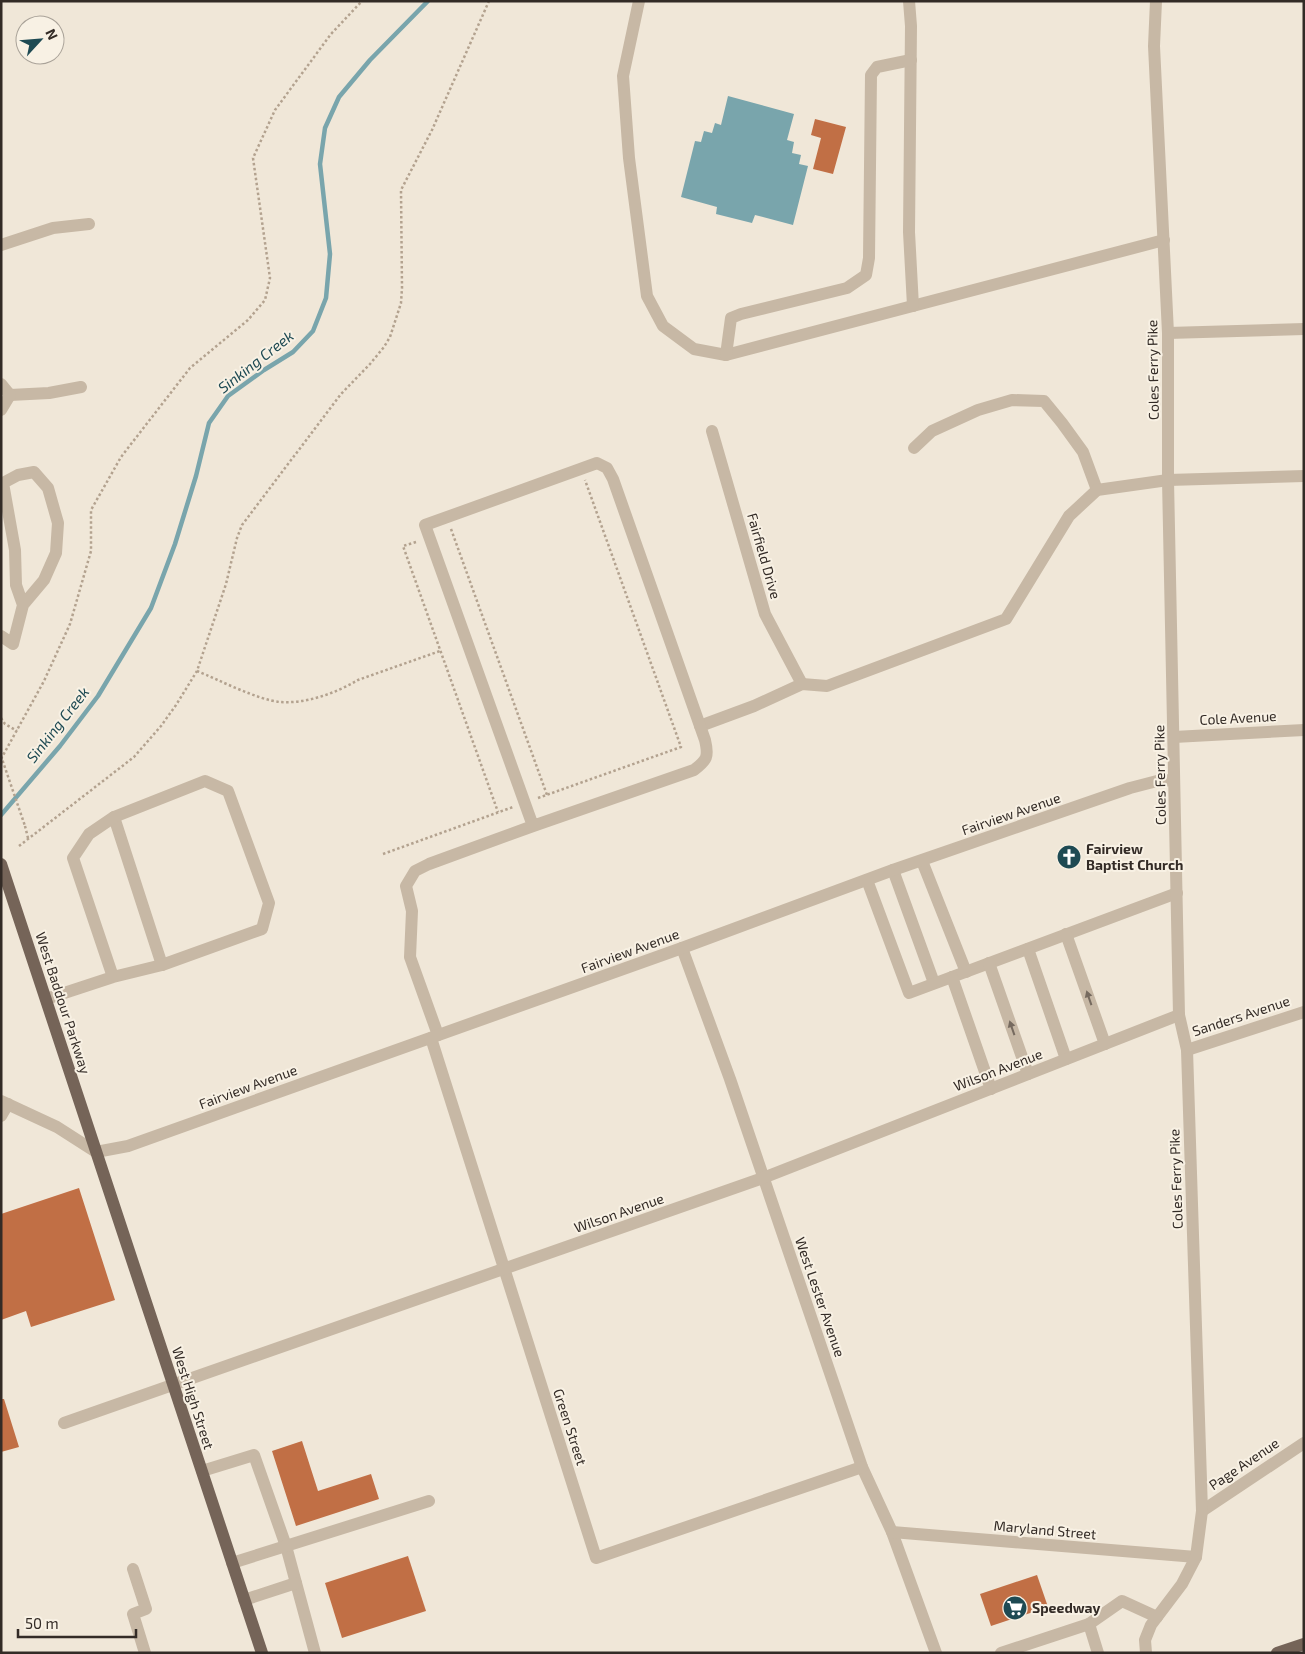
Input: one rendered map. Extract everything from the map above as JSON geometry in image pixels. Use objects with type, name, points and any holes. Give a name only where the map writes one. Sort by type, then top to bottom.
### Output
[{"type":"main road","name":"West Baddour Parkway","points":[[1,864],[96,1152]]},
{"type":"main road","name":"West High Street","points":[[96,1152],[262,1653]]},
{"type":"main road","points":[[1277,1653],[1304,1644]]},
{"type":"street","points":[[639,1],[623,76],[630,158],[647,296],[663,326],[694,350],[726,355],[1164,240]]},
{"type":"street","points":[[909,1],[911,60],[909,232],[913,306]]},
{"type":"street","name":"Coles Ferry Pike","points":[[1146,1653],[1145,1640],[1151,1625],[1182,1584],[1196,1557],[1202,1511],[1187,1050],[1179,1015],[1168,480],[1168,333],[1154,46],[1156,1]]},
{"type":"street","points":[[726,355],[731,318],[847,288],[866,275],[870,258],[872,75],[877,67],[911,60]]},
{"type":"street","points":[[1,245],[53,228],[89,224]]},
{"type":"street","points":[[1168,333],[1304,329]]},
{"type":"street","points":[[1,384],[10,395]]},
{"type":"street","points":[[10,395],[49,393],[81,387]]},
{"type":"street","points":[[1,410],[10,395]]},
{"type":"street","points":[[914,448],[932,431],[978,410],[1012,400],[1044,401],[1062,422],[1083,452],[1097,490]]},
{"type":"street","name":"Fairfield Drive","points":[[712,431],[765,614],[802,684]]},
{"type":"street","points":[[533,826],[426,524],[597,463],[607,468],[613,479],[700,726],[754,706],[802,684],[826,686],[1006,619],[1069,516],[1097,490],[1168,480],[1304,476]]},
{"type":"street","points":[[1,636],[13,644],[23,605],[44,580],[56,553],[58,523],[48,488],[34,472],[18,475],[3,482],[15,550],[16,585],[23,605]]},
{"type":"street","name":"Green Street","points":[[700,726],[708,753],[704,763],[694,770],[533,826],[429,864],[415,871],[406,886],[412,911],[410,958],[504,1270],[596,1558],[862,1467]]},
{"type":"street","name":"Cole Avenue","points":[[1174,737],[1304,730]]},
{"type":"street","points":[[46,1000],[113,978],[162,965],[262,929],[269,904],[228,791],[205,780],[114,817],[89,834],[73,858],[113,978]]},
{"type":"street","name":"Fairview Avenue","points":[[96,1152],[128,1146],[682,948],[893,870],[1130,788],[1157,781],[1174,780]]},
{"type":"street","points":[[114,817],[162,965]]},
{"type":"street","points":[[922,861],[966,972]]},
{"type":"street","points":[[893,870],[934,983]]},
{"type":"street","points":[[867,880],[908,993],[1177,893]]},
{"type":"street","points":[[1066,934],[1105,1044]]},
{"type":"street","name":"West Lester Avenue","points":[[682,948],[764,1178],[862,1467],[892,1532],[936,1653]]},
{"type":"street","points":[[1028,949],[1066,1059]]},
{"type":"street","points":[[989,963],[1028,1074]]},
{"type":"street","points":[[952,977],[991,1088]]},
{"type":"street","name":"Sanders Avenue","points":[[1187,1050],[1304,1012]]},
{"type":"street","name":"Wilson Avenue","points":[[64,1423],[764,1178],[1179,1015]]},
{"type":"street","points":[[1,1116],[4,1102],[57,1127],[96,1152]]},
{"type":"street","name":"Page Avenue","points":[[1202,1511],[1304,1443]]},
{"type":"street","points":[[202,1471],[254,1455],[286,1546],[315,1653]]},
{"type":"street","points":[[232,1563],[429,1502]]},
{"type":"street","name":"Maryland Street","points":[[892,1532],[1196,1557]]},
{"type":"street","points":[[133,1569],[146,1609],[133,1614],[146,1653]]},
{"type":"street","points":[[244,1600],[296,1583]]},
{"type":"street","points":[[1001,1653],[1089,1624],[1122,1601],[1157,1617]]},
{"type":"street","points":[[1089,1624],[1098,1653]]},
{"type":"path","points":[[28,838],[1,757],[44,681],[70,624],[91,551],[91,510],[121,457],[190,368],[248,320],[265,300],[270,278],[253,158],[275,110],[331,34],[362,1]]},
{"type":"path","points":[[19,846],[134,757],[161,726],[197,671],[226,584],[242,525],[341,394],[370,364],[390,337],[401,303],[401,190],[432,130],[488,1]]},
{"type":"path","points":[[532,800],[681,747],[584,477]]},
{"type":"path","points":[[450,525],[547,795]]},
{"type":"path","points":[[418,541],[403,546],[498,812]]},
{"type":"path","points":[[197,671],[270,700],[291,702],[312,699],[441,650]]},
{"type":"path","points":[[1,718],[5,724],[17,731]]},
{"type":"path","points":[[383,854],[514,807]]},
{"type":"water","points":[[728,96],[794,114],[787,140],[794,142],[792,153],[801,155],[799,164],[808,166],[793,225],[755,215],[752,223],[716,214],[717,207],[681,197],[695,141],[701,142],[704,131],[712,133],[715,123],[721,125]]},
{"type":"building","points":[[815,119],[846,127],[833,174],[813,169],[821,138],[811,135]]},
{"type":"building","points":[[79,1188],[115,1300],[31,1327],[26,1311],[1,1320],[1,1214]]},
{"type":"building","points":[[1,1399],[4,1399],[19,1447],[1,1452]]},
{"type":"building","points":[[302,1441],[318,1491],[371,1474],[379,1499],[296,1526],[272,1451]]},
{"type":"building","points":[[408,1556],[426,1611],[342,1638],[325,1583]]},
{"type":"building","points":[[1037,1575],[1048,1607],[991,1626],[980,1594]]},
{"type":"waterway","name":"Sinking Creek","points":[[1,815],[60,746],[98,696],[151,608],[175,544],[196,476],[209,423],[228,396],[293,352],[313,331],[326,298],[330,254],[320,164],[325,128],[339,97],[370,60],[428,1]]},
{"type":"place","name":"Fairview Baptist Church","points":[[1069,857]]},
{"type":"place","name":"Speedway","points":[[1015,1608]]}]
